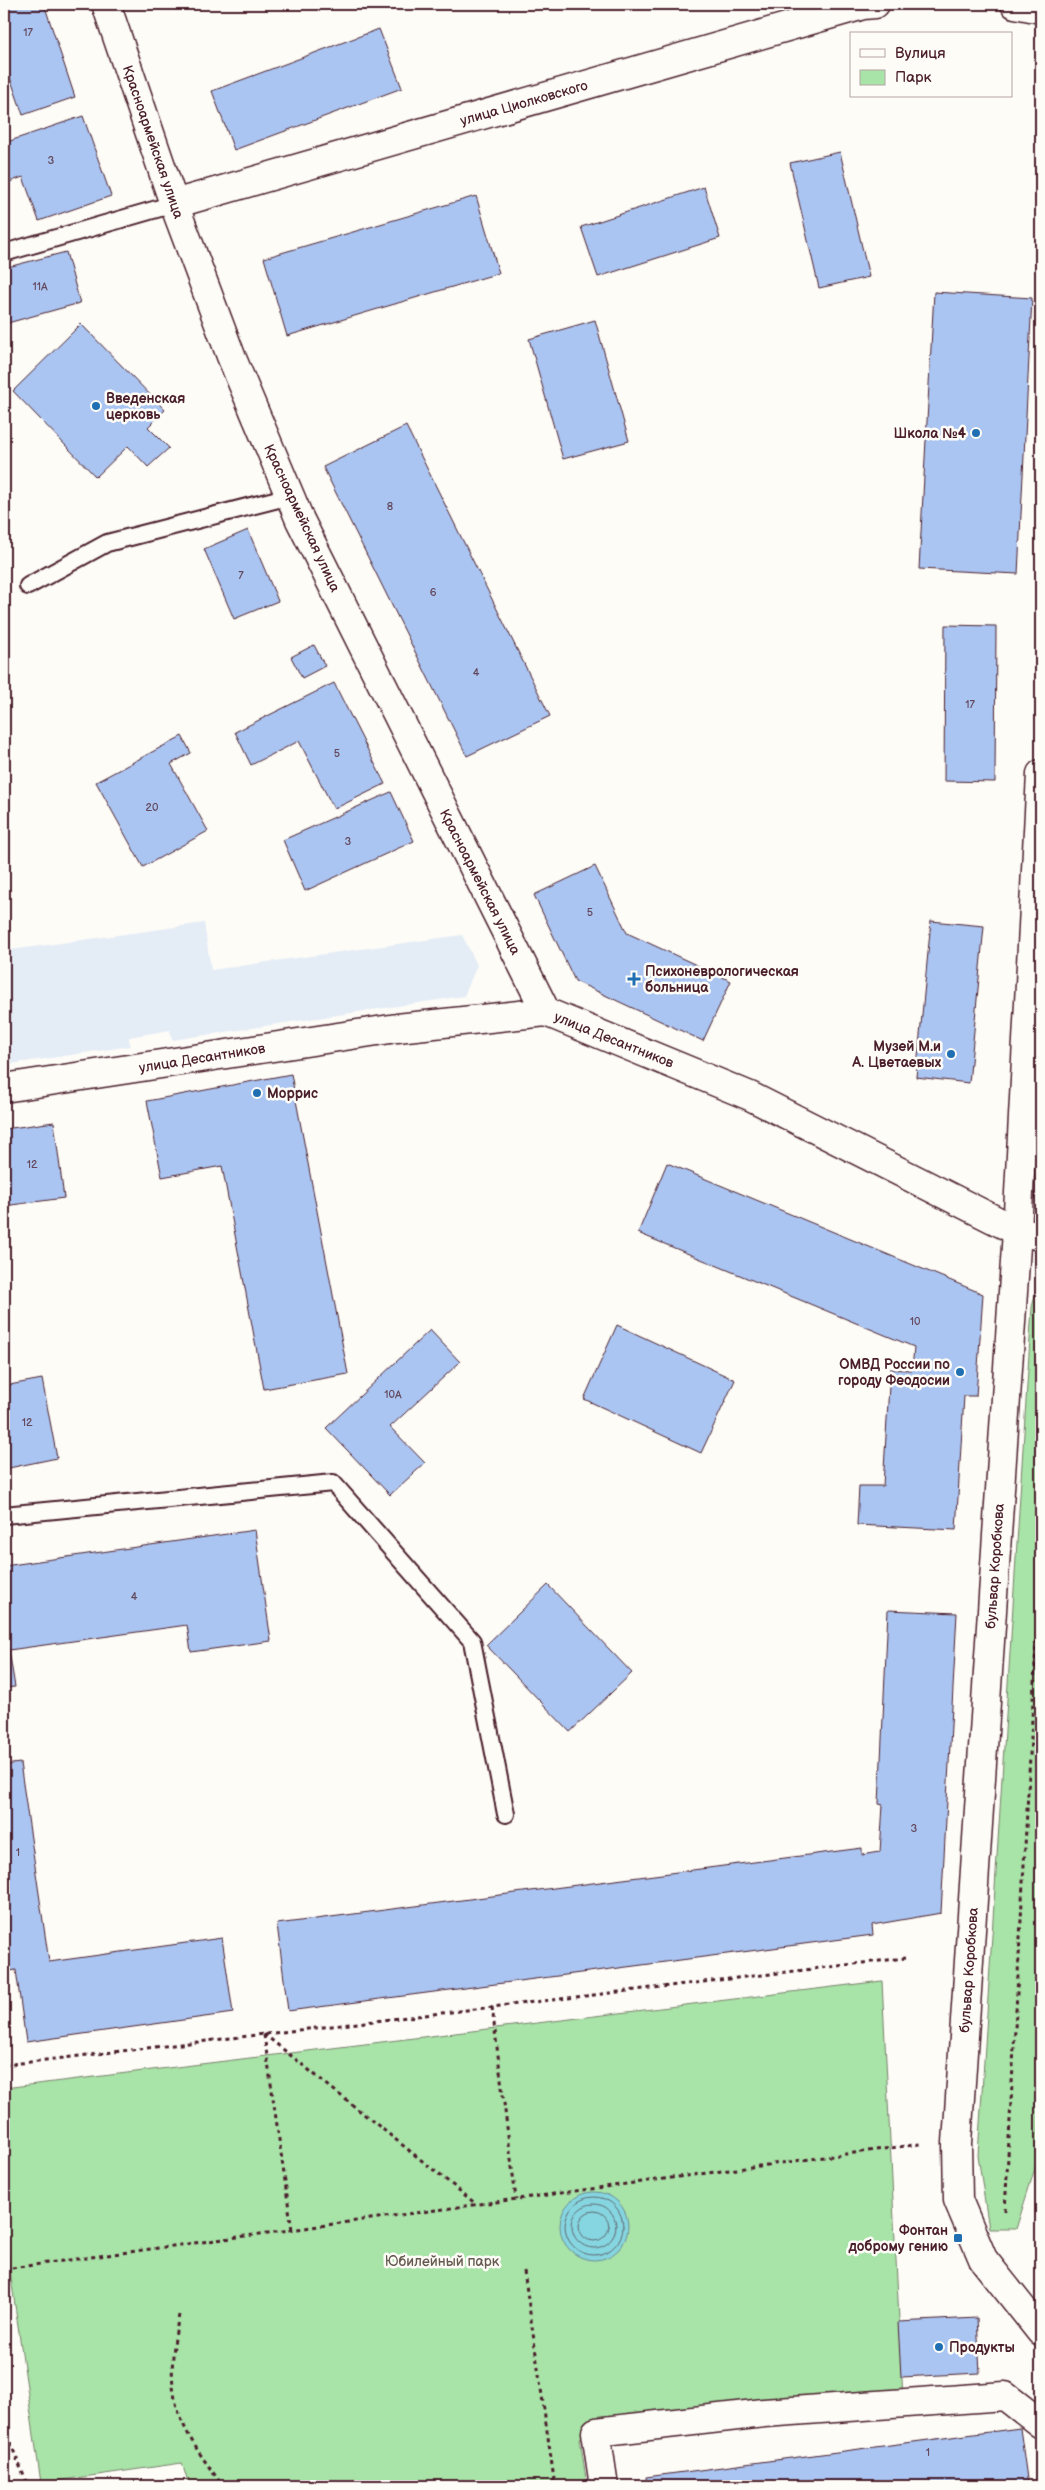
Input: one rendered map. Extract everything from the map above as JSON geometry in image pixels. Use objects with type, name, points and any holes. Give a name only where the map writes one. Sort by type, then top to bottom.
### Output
[{"type":"main road","name":"Красноармейская улица","points":[[106,4],[174,204],[231,356],[290,496],[546,1012]]},
{"type":"main road","name":"улица Циолковского","points":[[174,204],[867,4]]},
{"type":"main road","points":[[1015,4],[1041,9]]},
{"type":"main road","name":"бульвар Коробкова","points":[[1041,774],[1029,1234],[958,2143],[958,2200],[983,2259],[1041,2332]]},
{"type":"main road","name":"улица Десантников","points":[[4,1088],[397,1028],[546,1012],[750,1096],[1029,1234]]},
{"type":"main road","points":[[604,2486],[596,2432],[764,2413],[1005,2396],[1041,2424]]},
{"type":"lane","points":[[4,253],[174,204]]},
{"type":"lane","points":[[28,586],[107,543],[290,496]]},
{"type":"lane","points":[[4,1514],[333,1483],[472,1641],[506,1814]]},
{"type":"path","points":[[1005,2211],[1041,1555]]},
{"type":"path","points":[[4,2066],[905,1958]]},
{"type":"path","points":[[492,2007],[516,2199]]},
{"type":"path","points":[[264,2034],[476,2204]]},
{"type":"path","points":[[264,2034],[292,2230]]},
{"type":"path","points":[[4,2269],[920,2144]]},
{"type":"path","points":[[524,2271],[555,2486]]},
{"type":"path","points":[[179,2315],[171,2360],[172,2381],[177,2410],[196,2450],[223,2486]]},
{"type":"path","points":[[4,2419],[4,2429],[28,2486]]},
{"type":"shaded area","points":[[204,923],[211,970],[462,935],[477,965],[464,996],[172,1040],[170,1030],[129,1037],[130,1046],[4,1065],[4,951]]},
{"type":"green space","points":[[1041,1273],[1041,2073],[1037,2162],[1016,2229],[989,2229],[978,2155],[1032,1307]]},
{"type":"green space","name":"Юбилейный парк","points":[[882,1981],[903,2399],[580,2438],[587,2486],[189,2486],[182,2463],[41,2483],[4,2230],[4,2088]]},
{"type":"water","points":[[594,2192],[607,2195],[618,2202],[625,2213],[628,2226],[625,2239],[618,2250],[607,2257],[594,2260],[581,2257],[570,2250],[563,2239],[560,2226],[563,2213],[570,2202],[581,2195]]},
{"type":"building","points":[[4,4],[44,4],[75,97],[23,115],[4,60]]},
{"type":"building","points":[[379,29],[402,88],[234,150],[212,91]]},
{"type":"building","points":[[83,116],[111,196],[39,221],[23,177],[4,184],[4,143]]},
{"type":"building","points":[[840,152],[869,277],[819,288],[790,163]]},
{"type":"building","points":[[704,187],[720,238],[598,277],[581,227]]},
{"type":"building","points":[[476,196],[499,273],[287,336],[264,258]]},
{"type":"building","points":[[66,252],[80,303],[4,324],[4,268]]},
{"type":"building","name":"Школа №4","points":[[934,292],[1032,298],[1018,574],[919,569]]},
{"type":"building","points":[[595,320],[629,441],[563,459],[529,339]]},
{"type":"building","points":[[81,324],[165,410],[148,427],[169,448],[148,467],[128,446],[96,477],[13,391]]},
{"type":"building","points":[[406,426],[550,716],[467,756],[323,467]]},
{"type":"building","points":[[248,530],[278,601],[234,619],[204,549]]},
{"type":"building","points":[[945,625],[996,626],[995,782],[944,781]]},
{"type":"building","points":[[314,645],[325,666],[302,678],[291,657]]},
{"type":"building","points":[[334,683],[385,784],[334,809],[299,741],[251,765],[235,732]]},
{"type":"building","points":[[182,736],[191,753],[171,764],[208,831],[143,867],[96,782]]},
{"type":"building","points":[[391,792],[414,841],[305,891],[283,840]]},
{"type":"building","points":[[595,866],[627,933],[731,981],[703,1041],[575,981],[534,895]]},
{"type":"building","points":[[931,921],[984,926],[969,1083],[916,1077]]},
{"type":"building","points":[[291,1074],[348,1374],[264,1389],[222,1166],[162,1177],[147,1101]]},
{"type":"building","points":[[54,1122],[64,1198],[4,1206],[4,1129]]},
{"type":"building","points":[[667,1163],[983,1294],[976,1396],[964,1396],[956,1530],[857,1525],[859,1486],[883,1486],[890,1369],[912,1370],[914,1347],[638,1233]]},
{"type":"building","points":[[617,1325],[735,1380],[701,1453],[584,1399]]},
{"type":"building","points":[[430,1330],[460,1362],[390,1427],[425,1463],[390,1495],[326,1428]]},
{"type":"building","points":[[42,1379],[57,1458],[4,1469],[4,1386]]},
{"type":"building","points":[[255,1530],[271,1641],[191,1652],[187,1625],[9,1650],[15,1687],[4,1688],[4,1566]]},
{"type":"building","points":[[548,1585],[632,1673],[570,1732],[486,1645]]},
{"type":"building","points":[[888,1610],[957,1613],[941,1913],[872,1925],[873,1935],[288,2011],[277,1924],[862,1848],[862,1855],[880,1852],[883,1805],[879,1804]]},
{"type":"building","points":[[20,1763],[49,1962],[222,1938],[233,2013],[26,2042],[16,1970],[4,1972],[4,1765]]},
{"type":"building","name":"Продукты","points":[[977,2318],[980,2373],[901,2377],[898,2322]]},
{"type":"building","points":[[1020,2428],[1028,2486],[647,2486],[646,2477]]},
{"type":"place","name":"Введенская церковь","points":[[96,406]]},
{"type":"place","name":"Школа №4","points":[[976,433]]},
{"type":"place","name":"Психоневрологическая больница","points":[[634,979]]},
{"type":"place","name":"Музей М.и А. Цветаевых","points":[[951,1054]]},
{"type":"place","name":"Моррис","points":[[257,1093]]},
{"type":"place","name":"ОМВД России по городу Феодосии","points":[[960,1372]]},
{"type":"place","name":"Фонтан доброму гению","points":[[958,2238]]},
{"type":"place","name":"Продукты","points":[[939,2347]]}]
